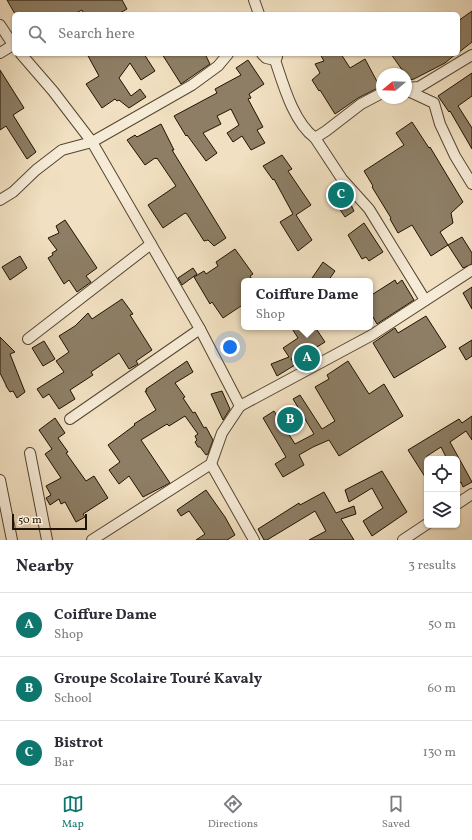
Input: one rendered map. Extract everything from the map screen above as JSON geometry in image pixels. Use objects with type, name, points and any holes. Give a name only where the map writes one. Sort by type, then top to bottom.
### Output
[{"type":"street","points":[[0,25],[12,43]]},
{"type":"street","points":[[0,53],[12,46]]},
{"type":"street","points":[[412,88],[419,87],[472,55]]},
{"type":"street","points":[[23,56],[53,91],[92,142],[200,329],[240,406]]},
{"type":"street","points":[[0,200],[13,192],[36,170],[62,150],[92,142],[192,85],[218,66],[226,56]]},
{"type":"street","points":[[264,56],[266,58],[275,56],[293,108],[307,132],[315,138],[342,179],[369,209],[426,300]]},
{"type":"street","points":[[412,92],[434,103],[440,124],[455,156],[472,184]]},
{"type":"street","points":[[315,138],[361,104],[376,96]]},
{"type":"street","points":[[28,339],[151,244]]},
{"type":"street","points":[[92,540],[211,464],[222,433],[240,406],[372,334],[472,270]]},
{"type":"street","points":[[70,419],[200,329]]},
{"type":"street","points":[[30,454],[47,540]]},
{"type":"street","points":[[211,464],[254,540]]},
{"type":"street","points":[[0,480],[12,540]]},
{"type":"street","points":[[460,502],[472,494]]},
{"type":"street","points":[[403,540],[424,526]]},
{"type":"building","points":[[7,0],[122,0],[127,9],[122,12],[83,12],[82,10],[78,12],[14,12]]},
{"type":"building","points":[[472,11],[472,42],[460,51],[460,20]]},
{"type":"building","points":[[88,56],[145,56],[155,71],[141,80],[130,63],[119,78],[131,96],[140,89],[146,97],[129,108],[119,100],[117,101],[115,99],[102,108],[86,84],[99,76]]},
{"type":"building","points":[[163,56],[206,56],[210,64],[181,84]]},
{"type":"building","points":[[321,56],[342,56],[350,68],[365,59],[376,80],[376,89],[358,98],[335,114],[312,80],[320,73],[315,64],[324,61]]},
{"type":"building","points":[[392,56],[454,56],[445,63],[412,80],[412,68],[401,68]]},
{"type":"building","points":[[248,60],[264,84],[249,94],[251,98],[248,99],[263,127],[257,130],[265,143],[251,150],[242,136],[233,142],[227,133],[239,125],[231,109],[217,116],[221,124],[203,133],[217,153],[206,161],[187,135],[186,136],[174,116],[217,93],[215,89],[241,75],[236,68]]},
{"type":"building","points":[[0,70],[24,108],[13,115],[36,152],[27,159],[6,126],[0,130]]},
{"type":"building","points":[[472,73],[472,96],[458,106],[472,128],[472,149],[450,111],[449,112],[438,96]]},
{"type":"building","points":[[412,122],[429,148],[430,147],[463,202],[451,213],[453,223],[440,232],[448,245],[431,256],[412,225],[398,233],[364,171],[404,145],[396,133]]},
{"type":"building","points":[[161,124],[174,150],[172,150],[226,238],[214,246],[208,240],[204,241],[187,214],[185,213],[163,228],[148,205],[176,186],[157,158],[145,165],[127,140],[135,135],[137,137]]},
{"type":"building","points":[[282,155],[292,169],[288,171],[311,205],[296,215],[312,240],[298,251],[280,222],[293,214],[274,179],[273,180],[263,166]]},
{"type":"building","points":[[348,199],[354,211],[345,217],[337,205]]},
{"type":"building","points":[[65,220],[97,268],[86,276],[91,282],[77,292],[69,280],[64,284],[48,258],[57,250],[48,238],[59,233],[56,226]]},
{"type":"building","points":[[364,223],[383,252],[369,261],[366,257],[362,259],[348,235]]},
{"type":"building","points":[[462,237],[472,253],[472,264],[463,268],[448,245]]},
{"type":"building","points":[[235,249],[253,274],[250,276],[251,278],[241,278],[241,306],[223,318],[212,302],[210,304],[194,277],[204,271],[206,274],[218,266],[216,262]]},
{"type":"building","points":[[20,256],[27,268],[10,280],[2,267]]},
{"type":"building","points":[[323,262],[335,271],[330,278],[312,278]]},
{"type":"building","points":[[193,268],[197,274],[182,285],[178,278]]},
{"type":"building","points":[[395,280],[397,284],[402,280],[414,300],[377,324],[373,317],[373,294]]},
{"type":"building","points":[[472,287],[472,309],[463,293]]},
{"type":"building","points":[[122,299],[133,314],[130,315],[152,350],[136,361],[138,364],[129,369],[119,353],[91,372],[93,375],[70,390],[75,399],[59,409],[49,394],[43,398],[37,389],[64,372],[56,361],[69,352],[59,336],[75,326],[88,313],[92,319]]},
{"type":"building","points":[[426,316],[446,347],[394,378],[373,343],[395,328],[398,333]]},
{"type":"building","points":[[293,330],[317,330],[325,342],[309,352],[307,349],[305,351],[304,349],[291,359],[295,365],[277,376],[271,364],[289,357],[283,348],[298,338]]},
{"type":"building","points":[[0,337],[15,352],[10,354],[25,392],[17,398],[13,391],[10,392],[0,373]]},
{"type":"building","points":[[472,340],[472,356],[466,360],[459,348]]},
{"type":"building","points":[[44,341],[55,359],[43,366],[32,348]]},
{"type":"building","points":[[187,361],[193,372],[175,383],[185,397],[183,398],[193,413],[195,412],[213,440],[208,454],[206,455],[195,442],[197,440],[195,436],[198,434],[185,416],[169,426],[167,424],[141,440],[170,483],[143,497],[129,476],[119,484],[109,470],[120,462],[108,445],[135,425],[134,424],[156,410],[145,391],[147,391],[146,389]]},
{"type":"building","points":[[348,361],[369,394],[384,384],[403,416],[339,456],[329,440],[313,447],[299,455],[304,465],[283,477],[275,464],[286,457],[263,418],[274,411],[295,444],[314,434],[293,399],[300,395],[322,429],[335,421],[315,387],[329,379],[327,375]]},
{"type":"building","points":[[222,391],[230,409],[223,420],[211,394]]},
{"type":"building","points":[[472,416],[472,440],[466,431],[450,442],[458,456],[446,456],[441,447],[427,456],[424,456],[424,475],[408,450],[459,419],[462,423]]},
{"type":"building","points":[[55,418],[65,433],[58,438],[68,452],[66,453],[86,481],[94,476],[108,498],[83,514],[85,517],[76,522],[65,502],[61,504],[59,499],[50,505],[46,498],[51,495],[46,486],[61,478],[45,454],[52,449],[39,430]]},
{"type":"building","points":[[460,460],[472,482],[463,487],[461,482],[460,483]]},
{"type":"building","points":[[382,471],[407,512],[372,536],[363,521],[383,508],[372,488],[349,502],[345,490]]},
{"type":"building","points":[[206,490],[225,517],[235,535],[227,540],[196,540],[205,534],[189,511],[181,516],[177,510]]},
{"type":"building","points":[[324,492],[336,513],[354,506],[356,514],[341,519],[354,540],[309,540],[326,531],[315,511],[267,540],[264,540],[258,529],[299,503],[300,505]]},
{"type":"place","name":"Bistrot","points":[[341,195]]},
{"type":"place","name":"Coiffure Dame","points":[[307,358]]},
{"type":"place","name":"Groupe Scolaire Touré Kavaly","points":[[290,420]]}]
